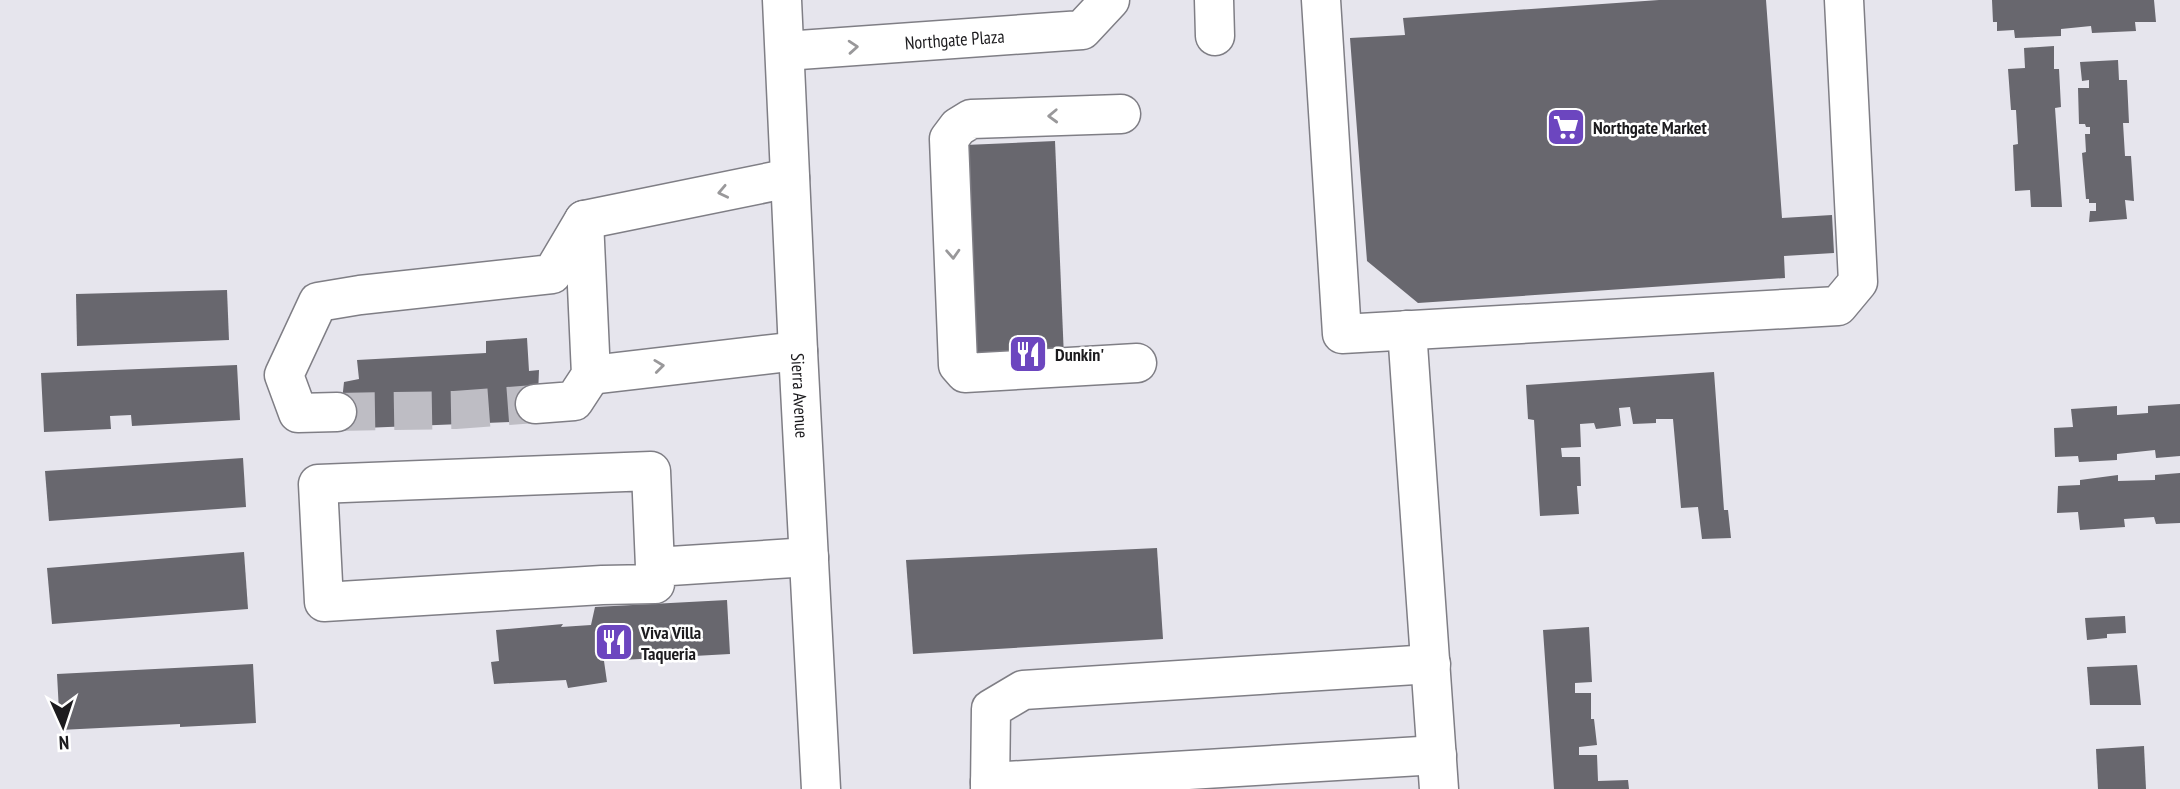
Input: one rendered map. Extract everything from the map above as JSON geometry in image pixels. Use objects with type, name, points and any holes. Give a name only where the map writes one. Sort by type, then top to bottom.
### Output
[{"type":"main road","points":[[782,0],[788,0]]},
{"type":"main road","name":"Sierra Avenue","points":[[782,0],[821,789]]},
{"type":"main road","name":"Northgate Plaza","points":[[785,51],[1082,30],[1110,0]]},
{"type":"main road","points":[[1321,0],[1342,334],[1838,306],[1858,282],[1844,0]]},
{"type":"main road","points":[[1121,114],[971,119],[958,127],[949,139],[958,365],[965,373],[1137,363]]},
{"type":"main road","points":[[337,412],[298,413],[284,375],[318,302],[552,274],[584,220],[790,178]]},
{"type":"main road","points":[[535,404],[574,401],[591,375],[584,220]]},
{"type":"main road","points":[[1408,330],[1438,772],[990,785],[991,709],[1023,690],[1430,664]]},
{"type":"main road","points":[[591,375],[798,351]]},
{"type":"main road","points":[[650,471],[655,567],[655,584],[324,602],[318,484],[650,471]]},
{"type":"main road","points":[[655,567],[809,557]]},
{"type":"building","name":"Northgate Market","points":[[1659,0],[1766,0],[1782,218],[1832,215],[1834,253],[1784,256],[1785,278],[1418,303],[1367,261],[1350,38],[1405,35],[1403,18]]},
{"type":"building","points":[[1992,0],[2154,0],[2156,22],[2135,22],[2136,31],[2092,33],[2091,26],[2061,29],[2061,36],[2015,38],[2014,30],[1997,31],[1997,22],[1993,22]]},
{"type":"building","points":[[2054,46],[2054,69],[2059,69],[2061,107],[2055,108],[2062,207],[2031,207],[2030,190],[2015,191],[2013,145],[2018,144],[2016,110],[2011,110],[2008,69],[2025,68],[2024,48]]},
{"type":"building","points":[[2118,60],[2119,80],[2127,80],[2129,123],[2123,123],[2125,156],[2131,156],[2134,201],[2125,200],[2127,219],[2089,222],[2090,211],[2096,211],[2096,203],[2089,203],[2089,199],[2086,199],[2082,153],[2086,152],[2085,134],[2090,134],[2090,127],[2079,124],[2078,88],[2089,88],[2089,80],[2082,81],[2080,62]]},
{"type":"building","points":[[1055,141],[1064,358],[975,362],[965,145]]},
{"type":"building","points":[[227,290],[229,340],[77,346],[76,294]]},
{"type":"building","points":[[527,338],[529,371],[539,370],[537,421],[339,429],[344,382],[359,379],[357,360],[486,353],[486,341]]},
{"type":"building","points":[[237,365],[240,420],[132,426],[131,415],[110,416],[111,429],[44,432],[41,373]]},
{"type":"building","points":[[1714,372],[1724,510],[1728,510],[1731,538],[1702,539],[1698,507],[1681,508],[1673,419],[1656,419],[1656,423],[1633,424],[1630,407],[1619,408],[1621,426],[1596,429],[1594,423],[1580,424],[1581,447],[1561,448],[1562,457],[1580,457],[1581,486],[1577,486],[1579,514],[1540,516],[1534,420],[1528,419],[1526,385]]},
{"type":"building","points":[[2180,404],[2180,456],[2156,458],[2155,450],[2117,454],[2117,460],[2079,462],[2078,456],[2055,457],[2054,428],[2073,427],[2071,409],[2117,406],[2117,415],[2148,413],[2148,406]]},
{"type":"building","points":[[243,458],[246,507],[49,521],[45,471]]},
{"type":"building","points":[[2180,473],[2180,523],[2156,524],[2154,517],[2124,519],[2125,527],[2080,530],[2078,512],[2057,513],[2058,486],[2080,485],[2080,480],[2118,475],[2118,481],[2155,480],[2155,475]]},
{"type":"building","points":[[1157,548],[1163,639],[913,654],[906,560]]},
{"type":"building","points":[[244,552],[248,609],[52,624],[47,568]]},
{"type":"building","name":"Viva Villa Taqueria","points":[[727,600],[730,654],[604,661],[607,682],[568,688],[566,680],[494,684],[491,662],[499,661],[496,630],[563,624],[561,627],[591,625],[595,607]]},
{"type":"building","points":[[2125,616],[2126,633],[2107,634],[2107,638],[2087,640],[2085,618]]},
{"type":"building","points":[[1589,627],[1592,682],[1575,683],[1575,693],[1591,693],[1591,719],[1594,719],[1597,745],[1579,747],[1579,755],[1597,755],[1598,781],[1628,780],[1629,789],[1554,789],[1543,630]]},
{"type":"building","points":[[253,664],[256,723],[60,730],[57,674]]},
{"type":"building","points":[[2137,665],[2141,705],[2090,705],[2087,667]]},
{"type":"building","points":[[2144,746],[2146,789],[2098,789],[2096,749]]},
{"type":"tunnel","points":[[337,412],[455,410],[535,404]]},
{"type":"place","name":"Northgate Market","points":[[1566,127]]},
{"type":"place","name":"Dunkin'","points":[[1028,354]]},
{"type":"place","name":"Viva Villa Taqueria","points":[[614,642]]}]
